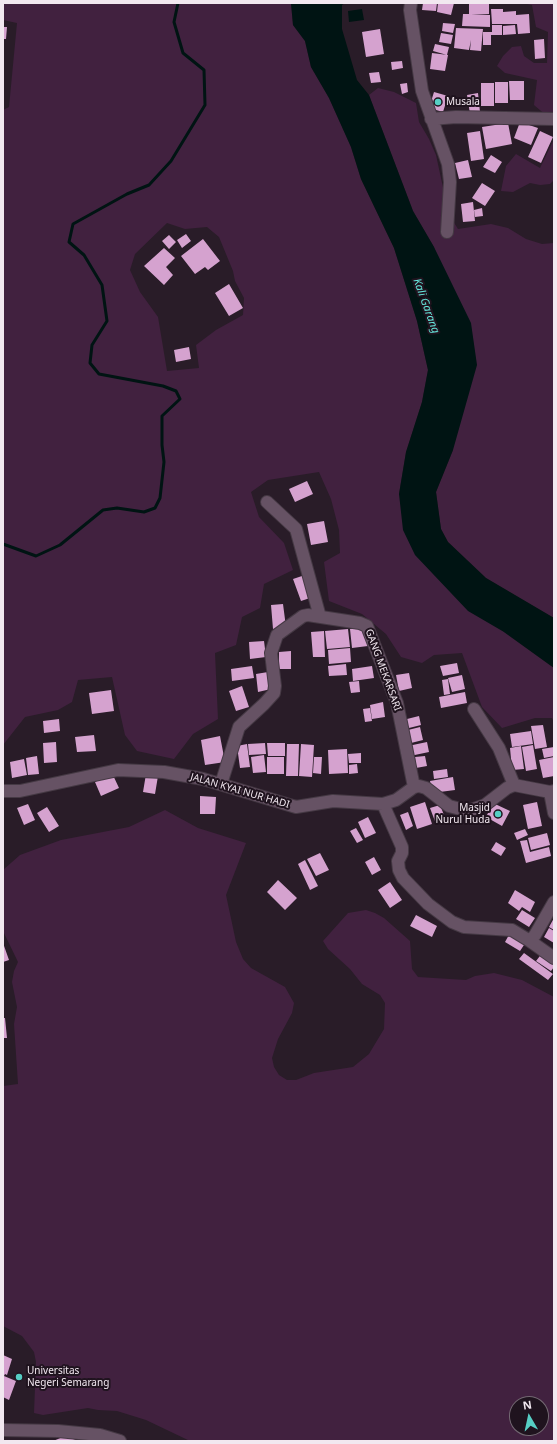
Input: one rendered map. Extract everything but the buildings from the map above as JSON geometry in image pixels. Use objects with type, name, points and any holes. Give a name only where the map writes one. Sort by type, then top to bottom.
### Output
[{"type":"street","points":[[411,3],[410,10],[422,92],[448,164],[450,182],[447,232]]},
{"type":"street","points":[[431,119],[456,117],[554,119]]},
{"type":"street","points":[[267,502],[296,529],[299,534],[320,617]]},
{"type":"street","name":"GANG MEKARSARI","points":[[221,784],[239,727],[274,693],[275,686],[271,653],[278,635],[303,616],[360,623],[369,629],[397,703],[414,787]]},
{"type":"street","points":[[474,709],[499,748],[514,785]]},
{"type":"street","name":"JALAN KYAI NUR HADI","points":[[3,791],[20,791],[118,770],[164,772],[221,784],[296,807],[333,801],[383,804],[396,800],[414,787]]},
{"type":"street","points":[[414,787],[426,788],[448,806],[468,811],[485,804],[507,788],[514,785],[552,791],[554,813]]},
{"type":"street","points":[[383,804],[402,847],[402,853],[398,861],[399,870],[403,878],[428,904],[452,922],[464,927],[512,930],[554,958]]},
{"type":"street","points":[[530,941],[554,902]]},
{"type":"street","points":[[3,1430],[58,1431],[120,1441]]},
{"type":"shaded area","points":[[3,3],[291,3],[293,25],[305,41],[311,67],[329,98],[351,147],[361,179],[394,248],[417,321],[428,370],[422,402],[406,452],[399,494],[504,632],[554,668],[554,722],[552,718],[535,718],[502,728],[482,707],[462,653],[434,655],[422,663],[401,657],[386,634],[362,614],[329,601],[324,562],[340,553],[339,530],[331,499],[319,472],[268,480],[251,492],[259,517],[284,543],[293,570],[264,584],[260,608],[242,617],[236,645],[215,653],[218,719],[193,734],[174,759],[137,751],[125,735],[112,677],[78,680],[72,702],[58,710],[25,717],[3,745],[3,110],[9,107],[17,23],[3,20]],"holes":[[[167,223],[185,229],[207,227],[219,237],[233,271],[235,281],[244,298],[243,315],[216,330],[196,345],[199,368],[167,371],[158,317],[140,292],[130,270],[135,254]]]},
{"type":"shaded area","points":[[522,3],[554,3],[554,122],[534,105],[537,80],[505,73],[497,66],[503,56],[512,47],[521,46],[524,56],[534,63],[547,63],[548,32],[536,27],[532,5]]},
{"type":"shaded area","points":[[378,88],[394,92],[416,103],[419,122],[436,155],[445,197],[453,221],[458,229],[491,224],[508,228],[526,239],[542,244],[554,243],[554,618],[486,578],[448,542],[441,529],[436,492],[453,450],[434,247],[413,211],[369,95]]},
{"type":"shaded area","points":[[554,139],[554,180],[550,184],[540,185],[530,183],[513,192],[501,191],[506,166],[516,154],[540,168]]},
{"type":"shaded area","points":[[165,810],[198,828],[246,843],[226,895],[236,942],[243,959],[251,968],[285,987],[294,1003],[292,1013],[278,1039],[272,1058],[274,1067],[279,1075],[287,1080],[296,1080],[314,1073],[353,1067],[369,1054],[384,1029],[385,1003],[380,995],[362,984],[350,969],[328,949],[323,941],[348,913],[366,910],[375,913],[384,918],[410,941],[412,969],[418,977],[466,980],[475,976],[494,973],[522,980],[554,997],[554,1441],[190,1441],[146,1420],[117,1411],[88,1408],[43,1415],[34,1413],[36,1362],[34,1352],[22,1336],[3,1326],[3,1086],[18,1084],[14,1024],[17,1007],[12,982],[14,971],[18,962],[3,931],[3,870],[20,855],[61,840],[129,827]]},
{"type":"water","name":"Kali Garang","points":[[291,3],[345,3],[342,5],[342,29],[357,80],[369,95],[413,211],[434,247],[471,323],[477,365],[453,450],[436,492],[441,529],[448,542],[486,578],[554,618],[554,668],[504,632],[468,611],[415,555],[403,530],[399,494],[406,452],[422,402],[428,370],[417,321],[394,248],[361,179],[351,147],[329,98],[311,67],[305,41],[293,25]]},
{"type":"water","points":[[362,9],[364,20],[349,22],[348,11]]},
{"type":"waterway","points":[[3,544],[36,556],[60,545],[103,510],[117,508],[144,512],[155,508],[160,498],[164,462],[162,445],[162,416],[180,399],[176,391],[163,386],[99,374],[90,363],[92,345],[107,321],[102,285],[84,255],[69,242],[73,224],[127,194],[149,185],[171,161],[205,105],[204,70],[183,53],[174,22],[178,3]]},
{"type":"place","name":"Musala","points":[[438,102]]},
{"type":"place","name":"Masjid Nurul Huda","points":[[498,814]]},
{"type":"place","name":"Universitas Negeri Semarang","points":[[19,1377]]}]
